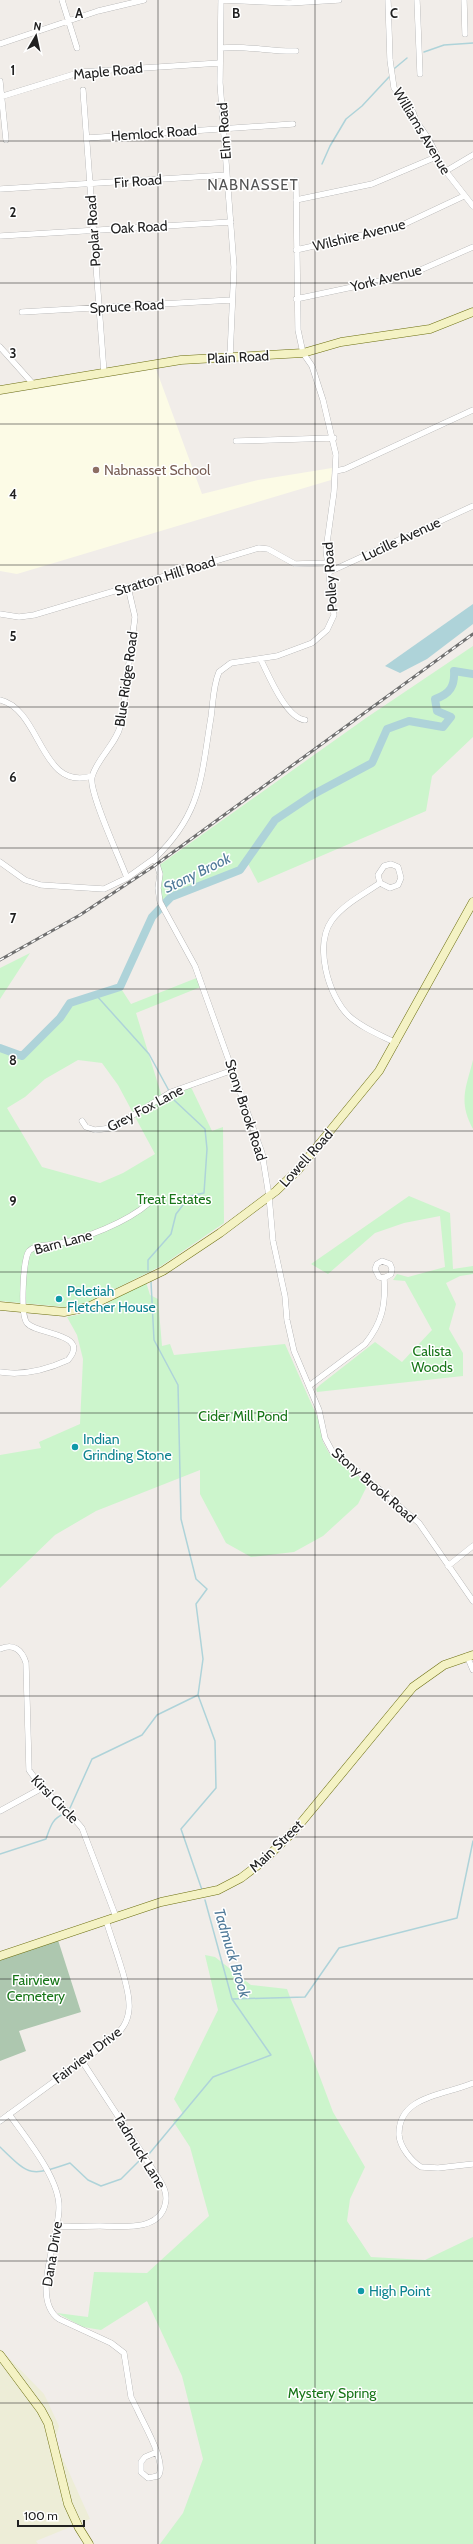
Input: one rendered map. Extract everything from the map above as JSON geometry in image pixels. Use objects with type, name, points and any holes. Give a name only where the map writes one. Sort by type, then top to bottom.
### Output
[{"type":"main road","name":"Plain Road","points":[[0,390],[181,360],[303,353],[341,342],[430,329],[473,312]]},
{"type":"main road","name":"Lowell Road","points":[[0,1306],[24,1310],[74,1311],[102,1301],[169,1267],[220,1233],[269,1196],[298,1170],[372,1082],[396,1043],[473,902]]},
{"type":"main road","name":"Main Street","points":[[0,1956],[162,1902],[218,1890],[252,1870],[295,1830],[413,1687],[444,1665],[470,1656]]},
{"type":"main road","points":[[0,2355],[41,2410],[48,2423],[68,2504],[79,2528],[89,2544]]},
{"type":"street","points":[[62,0],[77,48]]},
{"type":"street","points":[[0,44],[104,9],[144,0]]},
{"type":"street","points":[[221,0],[289,3],[339,0]]},
{"type":"street","name":"Elm Road","points":[[221,0],[220,63],[234,267],[230,357]]},
{"type":"street","name":"Williams Avenue","points":[[388,0],[390,67],[394,88],[413,112],[436,157],[473,206]]},
{"type":"street","points":[[418,0],[420,74]]},
{"type":"street","points":[[464,0],[465,34]]},
{"type":"street","points":[[221,48],[240,47],[279,52],[296,51]]},
{"type":"street","name":"Maple Road","points":[[2,97],[81,72],[220,63]]},
{"type":"street","points":[[0,81],[6,140]]},
{"type":"street","name":"Poplar Road","points":[[84,90],[98,307],[104,373]]},
{"type":"street","name":"Hemlock Road","points":[[87,138],[293,124]]},
{"type":"street","points":[[446,171],[473,155]]},
{"type":"street","points":[[296,200],[372,184],[436,157]]},
{"type":"street","name":"Fir Road","points":[[0,189],[227,175]]},
{"type":"street","name":"Polley Road","points":[[155,858],[170,845],[191,812],[202,773],[219,672],[231,663],[261,660],[295,651],[312,643],[327,630],[334,615],[328,563],[327,534],[336,471],[334,438],[316,376],[303,353],[298,330],[296,299],[296,180]]},
{"type":"street","name":"Wilshire Avenue","points":[[296,250],[398,227],[464,196]]},
{"type":"street","name":"Oak Road","points":[[0,236],[231,222]]},
{"type":"street","name":"York Avenue","points":[[296,299],[409,275],[473,246]]},
{"type":"street","name":"Spruce Road","points":[[22,312],[232,300]]},
{"type":"street","points":[[0,347],[34,385]]},
{"type":"street","points":[[336,471],[345,469],[473,410]]},
{"type":"street","points":[[236,441],[334,438]]},
{"type":"street","name":"Lucille Avenue","points":[[329,572],[473,506]]},
{"type":"street","name":"Stratton Hill Road","points":[[0,614],[19,617],[34,615],[259,548],[268,549],[295,564],[328,563]]},
{"type":"street","name":"Blue Ridge Road","points":[[92,776],[115,741],[121,724],[135,617],[128,587]]},
{"type":"street","points":[[261,660],[285,704],[298,717],[305,720]]},
{"type":"street","points":[[0,700],[13,705],[24,716],[54,767],[63,774],[77,778],[92,776],[99,806],[127,878]]},
{"type":"street","points":[[0,862],[25,880],[51,886],[104,889],[127,878],[155,858]]},
{"type":"street","name":"Stony Brook Road","points":[[155,858],[160,874],[158,888],[160,902],[195,966],[262,1153],[269,1196],[273,1241],[285,1296],[294,1351],[319,1410],[325,1438],[332,1451],[418,1523],[473,1601]]},
{"type":"street","points":[[395,865],[400,870],[402,878],[398,885],[386,887],[380,883],[379,871],[384,866],[395,865]]},
{"type":"street","points":[[380,883],[336,914],[324,935],[322,949],[334,992],[345,1012],[363,1027],[396,1043]]},
{"type":"street","name":"Grey Fox Lane","points":[[82,1121],[92,1129],[106,1130],[119,1125],[172,1092],[233,1070]]},
{"type":"street","name":"Barn Lane","points":[[24,1310],[24,1277],[29,1251],[39,1246],[56,1244],[98,1233],[149,1203]]},
{"type":"street","points":[[309,1386],[365,1344],[372,1335],[384,1314],[384,1278]]},
{"type":"street","points":[[0,1372],[17,1375],[42,1370],[68,1360],[71,1356],[72,1347],[68,1338],[28,1324],[24,1310]]},
{"type":"street","points":[[448,1566],[473,1546]]},
{"type":"street","name":"Kirsi Circle","points":[[0,1649],[8,1647],[17,1649],[24,1656],[26,1663],[27,1764],[30,1773],[42,1788],[82,1828],[116,1917]]},
{"type":"street","points":[[470,1656],[473,1670]]},
{"type":"street","points":[[0,1811],[42,1788]]},
{"type":"street","name":"Fairview Drive","points":[[0,2121],[121,2031],[129,2010],[126,1990],[106,1920]]},
{"type":"street","name":"Tadmuck Lane","points":[[57,2226],[140,2226],[154,2220],[160,2215],[166,2200],[166,2192],[159,2179],[82,2061]]},
{"type":"street","points":[[473,2083],[412,2105],[402,2118],[399,2134],[407,2154],[421,2167],[438,2168],[473,2164]]},
{"type":"street","name":"Dana Drive","points":[[9,2114],[46,2169],[58,2194],[59,2210],[48,2269],[46,2302],[54,2315],[60,2319],[111,2343],[124,2353],[131,2397],[157,2452],[162,2469],[158,2476],[148,2478],[141,2472],[141,2462],[145,2457],[157,2452]]},
{"type":"shaded area","name":"Nabnasset School","points":[[156,369],[202,494],[258,480],[332,468],[331,480],[17,574],[0,571],[0,395]]},
{"type":"shaded area","points":[[0,2349],[44,2394],[59,2426],[55,2441],[90,2519],[36,2541],[38,2544],[0,2544]]},
{"type":"green space","points":[[473,646],[473,737],[432,776],[426,811],[258,883],[246,860],[240,870],[160,902],[158,866],[366,718]]},
{"type":"green space","points":[[30,953],[0,999],[0,968]]},
{"type":"green space","name":"Treat Estates","points":[[199,977],[203,986],[136,1013],[162,1097],[190,1085],[212,1131],[223,1127],[224,1223],[161,1266],[85,1304],[65,1307],[0,1301],[0,1048],[22,1055],[60,1018],[70,1003],[120,987],[131,1004]],"holes":[[[78,1060],[102,1063],[118,1085],[155,1154],[123,1173],[100,1183],[42,1167],[7,1108],[25,1097],[45,1079]]]},
{"type":"green space","points":[[473,1060],[473,1129],[468,1119],[465,1094]]},
{"type":"green space","name":"Calista Woods","points":[[409,1196],[450,1213],[453,1269],[473,1266],[473,1274],[460,1276],[446,1283],[456,1304],[449,1329],[463,1353],[463,1376],[317,1392],[316,1389],[320,1385],[375,1342],[402,1362],[432,1330],[405,1281],[393,1280],[397,1274],[408,1277],[445,1267],[440,1216],[404,1223],[375,1233],[328,1274],[311,1264]]},
{"type":"green space","name":"Cider Mill Pond","points":[[146,1282],[150,1295],[158,1299],[162,1346],[170,1344],[174,1355],[285,1344],[319,1421],[323,1442],[329,1453],[368,1484],[358,1504],[323,1536],[294,1552],[251,1557],[226,1543],[200,1494],[200,1470],[96,1511],[55,1535],[0,1588],[0,1455],[41,1448],[39,1442],[80,1424],[83,1359],[77,1335],[67,1317],[91,1312]]},
{"type":"green space","name":"Fairview Cemetery","points":[[58,1940],[81,2012],[19,2031],[26,2051],[0,2061],[0,1959]]},
{"type":"green space","name":"Mystery Spring","points":[[205,1955],[215,1957],[251,1985],[287,1989],[333,2112],[365,2167],[350,2199],[347,2221],[371,2257],[425,2260],[473,2237],[473,2544],[160,2544],[183,2513],[203,2459],[182,2376],[147,2301],[101,2330],[83,2327],[57,2313],[88,2317],[94,2272],[147,2273],[209,2216],[190,2147],[173,2121],[183,2114],[174,2099],[218,2010]]},
{"type":"water","points":[[473,604],[473,624],[427,659],[400,673],[385,666]]},
{"type":"waterway","points":[[424,52],[444,45],[473,43]]},
{"type":"waterway","points":[[395,68],[407,58]]},
{"type":"waterway","points":[[322,164],[330,146],[346,119],[362,106],[389,77]]},
{"type":"waterway","name":"Stony Brook","points":[[0,1048],[22,1056],[60,1018],[70,1003],[120,987],[152,917],[171,897],[240,870],[275,820],[314,794],[372,763],[387,729],[409,721],[443,727],[451,717],[437,711],[435,699],[448,692],[454,681],[454,671],[473,674]]},
{"type":"waterway","name":"Tadmuck Brook","points":[[96,995],[149,1054],[174,1100],[205,1129],[207,1149],[204,1193],[190,1196],[176,1214],[171,1234],[148,1260],[148,1270]]},
{"type":"waterway","name":"Tadmuck Brook","points":[[151,1282],[154,1340],[178,1385],[181,1519],[196,1579],[207,1589],[196,1604],[203,1659],[198,1695],[215,1741],[216,1788],[181,1829],[202,1890]]},
{"type":"waterway","points":[[70,1808],[92,1759],[142,1735],[157,1715],[198,1695]]},
{"type":"waterway","points":[[0,1854],[46,1839],[50,1827],[54,1821],[64,1814]]},
{"type":"waterway","points":[[232,1999],[305,1997],[339,1948],[457,1918],[473,1841]]},
{"type":"waterway","name":"Tadmuck Brook","points":[[149,2154],[213,2077],[271,2055],[232,1999],[205,1900]]},
{"type":"waterway","name":"Tadmuck Brook","points":[[0,2147],[18,2164],[31,2171],[38,2172],[70,2163],[88,2180],[101,2186],[121,2179],[141,2159]]},
{"type":"railway","points":[[0,960],[80,915],[154,866],[473,634]]},
{"type":"place","name":"Nabnasset School","points":[[96,470]]},
{"type":"place","name":"Peletiah Fletcher House","points":[[59,1299]]},
{"type":"place","name":"Indian Grinding Stone","points":[[75,1447]]},
{"type":"place","name":"High Point","points":[[361,2291]]},
{"type":"district","name":"NABNASSET","points":[[253,185]]}]
